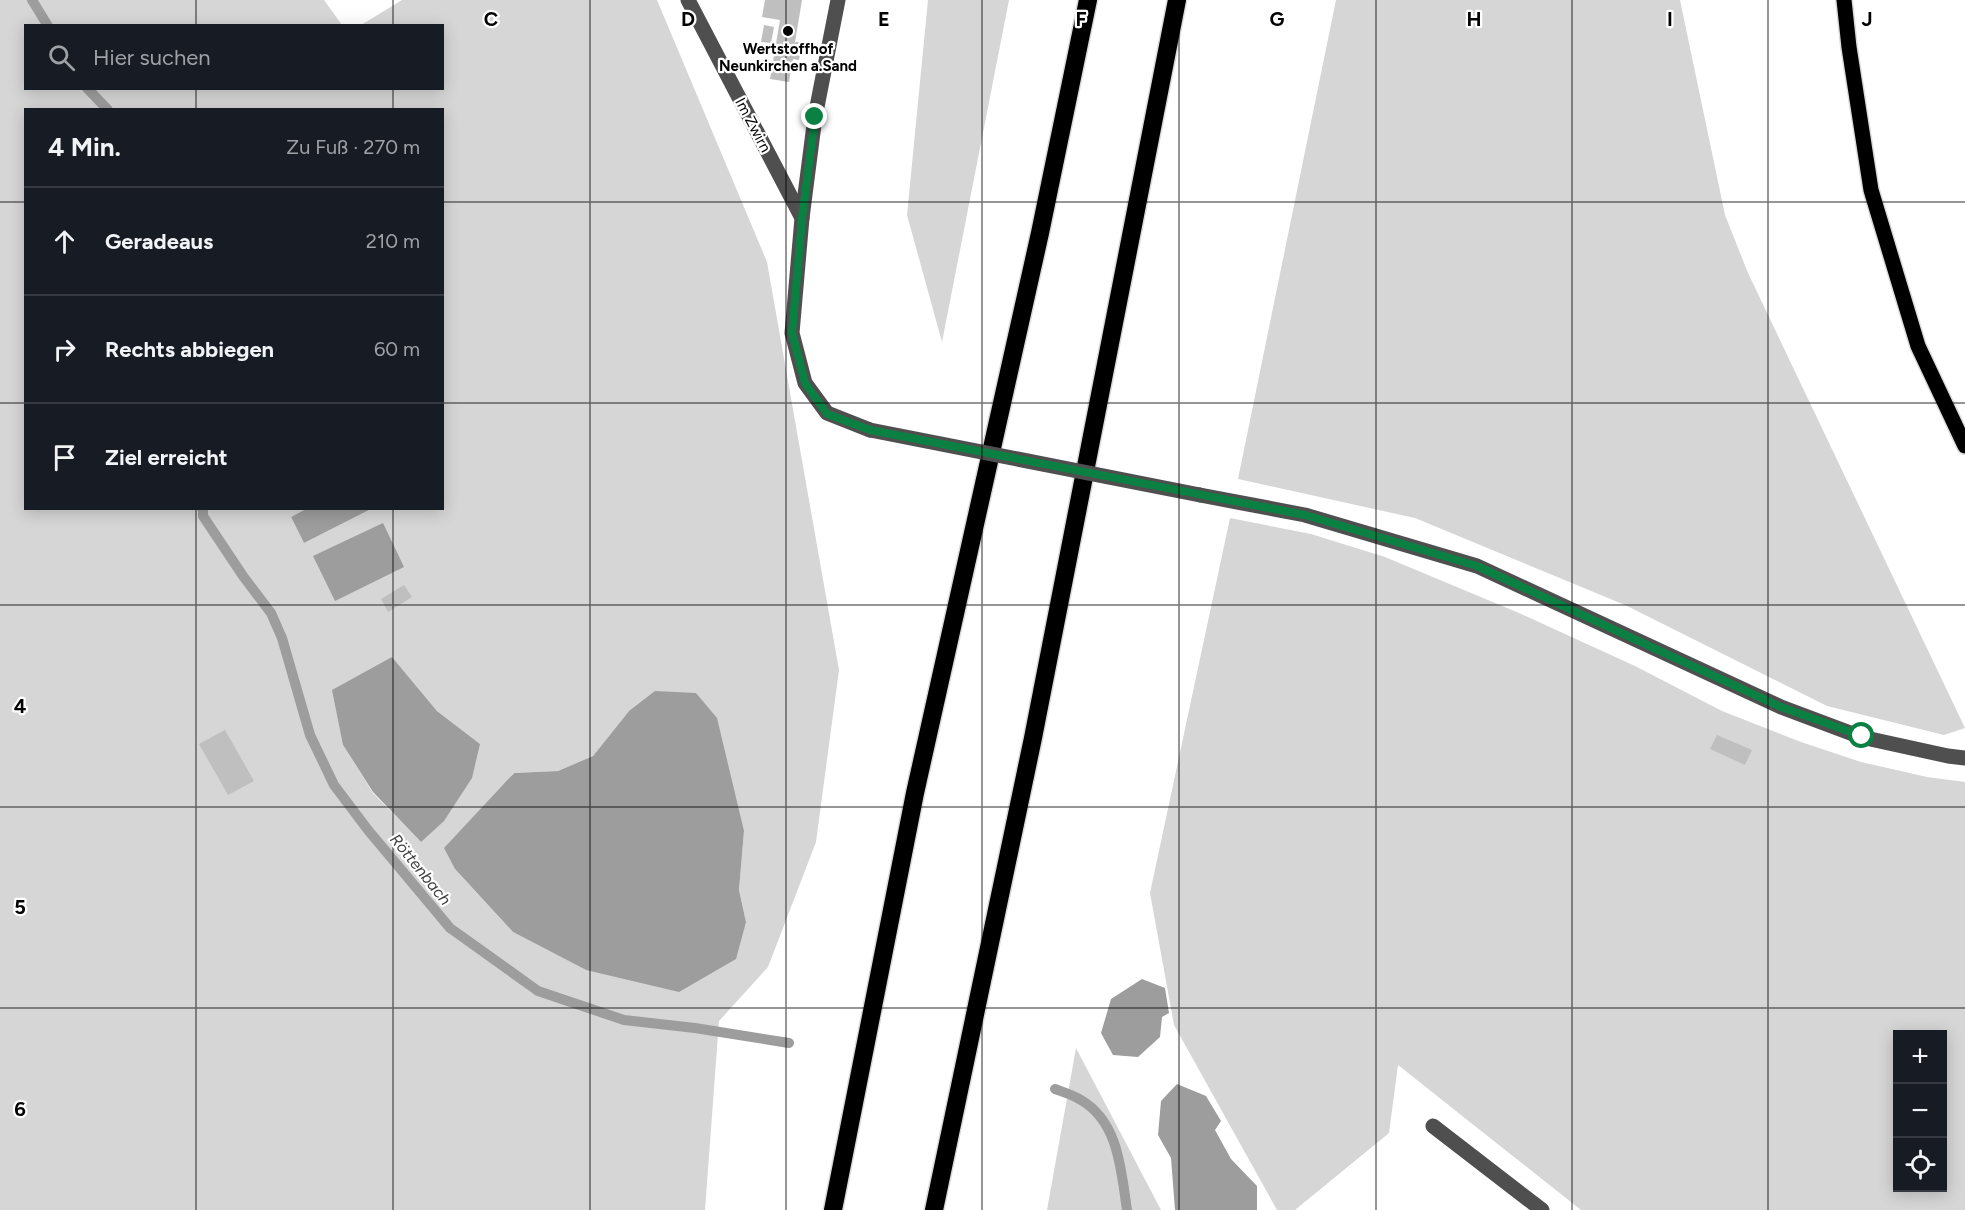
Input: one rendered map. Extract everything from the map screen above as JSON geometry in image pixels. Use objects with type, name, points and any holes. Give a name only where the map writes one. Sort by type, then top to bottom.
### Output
[{"type":"highway","points":[[833,1210],[915,793],[1040,233],[1088,0]]},
{"type":"highway","points":[[934,1210],[1033,738],[1177,0]]},
{"type":"main road","points":[[1844,0],[1871,190],[1918,346],[1965,446]]},
{"type":"street","name":"Im Zwirn","points":[[688,0],[802,218]]},
{"type":"street","points":[[838,0],[815,117],[802,218],[792,333],[805,383],[827,414],[870,430],[1305,515],[1477,566],[1781,707],[1862,736],[1965,758]]},
{"type":"street","points":[[1433,1126],[1542,1210]]},
{"type":"shaded area","points":[[0,0],[324,0],[341,24],[24,24],[24,90],[444,90],[444,24],[363,24],[402,0],[657,0],[767,262],[839,670],[816,842],[768,967],[719,1021],[705,1210],[0,1210]],"holes":[[[392,657],[437,711],[480,744],[421,842],[373,793],[343,745]],[[629,711],[744,831],[739,890],[746,922],[586,970],[513,932],[455,869],[513,773],[558,771],[593,756]]]},
{"type":"shaded area","points":[[928,0],[1009,0],[942,342],[907,215]]},
{"type":"shaded area","points":[[1336,0],[1680,0],[1725,215],[1748,273],[1965,728],[1944,735],[1827,706],[1625,605],[1415,518],[1238,479]]},
{"type":"shaded area","points":[[304,510],[369,510],[304,543],[291,517]]},
{"type":"shaded area","points":[[1230,518],[1311,534],[1385,557],[1519,613],[1635,666],[1722,711],[1801,742],[1861,762],[1927,777],[1965,782],[1965,1210],[1581,1210],[1398,1065],[1389,1133],[1295,1210],[1277,1210],[1174,1025],[1150,893]]},
{"type":"shaded area","points":[[383,523],[404,567],[335,601],[313,556]]},
{"type":"shaded area","points":[[392,657],[437,711],[480,744],[472,778],[444,821],[421,842],[373,792],[343,745],[332,690]]},
{"type":"shaded area","points":[[655,691],[696,693],[717,718],[744,831],[739,890],[746,922],[736,959],[679,992],[586,970],[513,932],[455,869],[444,848],[514,773],[558,771],[593,756],[629,711]]},
{"type":"shaded area","points":[[1142,979],[1165,988],[1169,1013],[1162,1017],[1160,1037],[1138,1057],[1113,1055],[1101,1033],[1111,999]]},
{"type":"shaded area","points":[[1076,1048],[1161,1210],[1047,1210]]},
{"type":"shaded area","points":[[1177,1084],[1206,1096],[1221,1121],[1215,1130],[1231,1159],[1257,1186],[1257,1210],[1175,1210],[1171,1158],[1158,1135],[1161,1101]]},
{"type":"building","name":"Wertstoffhof Neunkirchen a.Sand","points":[[765,0],[802,0],[795,42],[802,42],[799,60],[793,59],[789,82],[770,79],[780,20],[762,17]]},
{"type":"building","points":[[764,25],[774,27],[771,43],[761,42]]},
{"type":"building","points":[[404,585],[412,597],[388,612],[381,599]]},
{"type":"building","points":[[225,730],[254,781],[228,795],[199,744]]},
{"type":"building","points":[[1717,735],[1752,750],[1745,765],[1710,749]]},
{"type":"waterway","name":"Röttenbach","points":[[32,0],[47,24]]},
{"type":"waterway","name":"Röttenbach","points":[[89,90],[106,108]]},
{"type":"waterway","name":"Röttenbach","points":[[203,510],[203,516],[271,613],[282,638],[310,735],[334,785],[368,830],[450,928],[538,991],[624,1020],[695,1028],[789,1043]]},
{"type":"waterway","name":"Röttenbach","points":[[1055,1089],[1081,1100],[1094,1109],[1111,1134],[1120,1164],[1127,1210]]},
{"type":"place","name":"Wertstoffhof Neunkirchen a.Sand","points":[[788,31]]},
{"type":"route","points":[[815,117],[802,218],[792,333],[805,383],[827,414],[870,430],[1305,515],[1477,566],[1781,707],[1862,736]]}]
